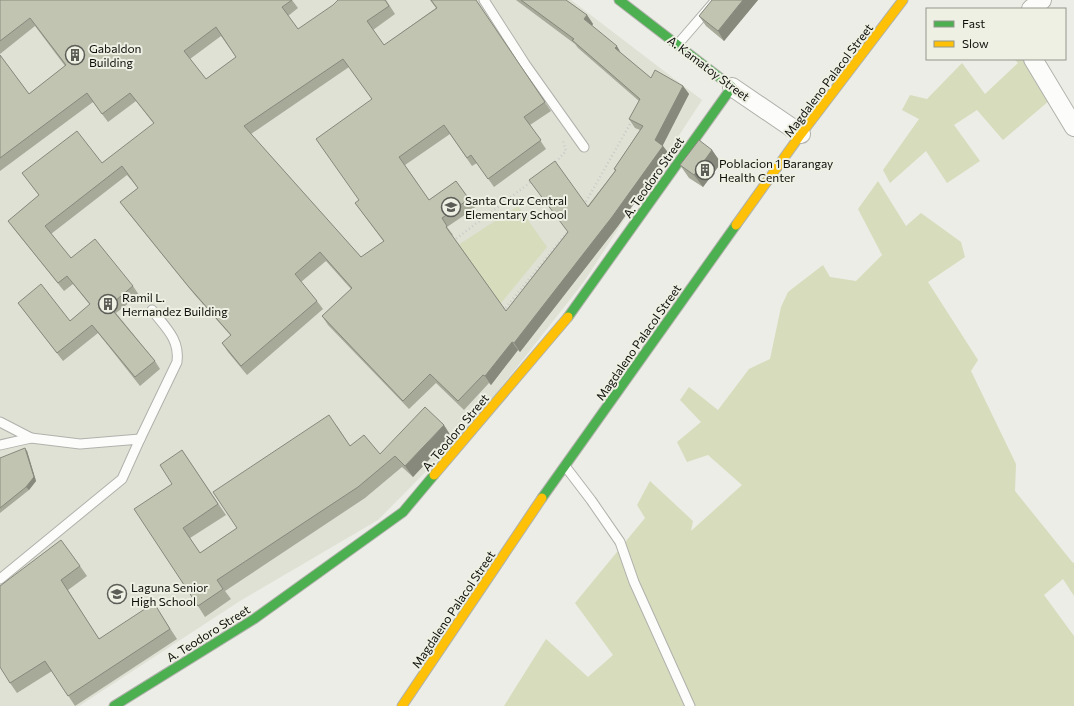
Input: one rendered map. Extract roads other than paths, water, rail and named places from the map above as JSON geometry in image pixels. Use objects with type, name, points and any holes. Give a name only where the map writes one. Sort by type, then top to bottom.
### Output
[{"type":"street","name":"A. Kamatoy Street","points":[[619,0],[678,44],[732,88],[801,134]]},
{"type":"street","name":"Magdaleno Palacol Street","points":[[402,706],[565,466],[801,134],[903,0]]},
{"type":"street","points":[[1032,8],[1042,0]]},
{"type":"street","points":[[1034,60],[1074,127]]},
{"type":"street","name":"A. Teodoro Street","points":[[114,706],[254,619],[402,512],[572,312],[732,88]]},
{"type":"lane","points":[[484,0],[526,64],[584,147]]},
{"type":"lane","points":[[678,44],[716,0]]},
{"type":"lane","points":[[0,578],[122,479],[177,362],[178,351],[176,342],[152,310]]},
{"type":"lane","points":[[0,422],[31,438]]},
{"type":"lane","points":[[0,445],[31,438],[80,444],[140,439]]},
{"type":"lane","points":[[565,466],[592,500],[620,542],[634,582],[690,706]]},
{"type":"place","name":"Gabaldon Building","points":[[75,55]]},
{"type":"place","name":"Poblacion 1 Barangay Health Center","points":[[705,170]]},
{"type":"place","name":"Santa Cruz Central Elementary School","points":[[451,207]]},
{"type":"place","name":"Ramil L. Hernandez Building","points":[[108,304]]},
{"type":"place","name":"Laguna Senior High School","points":[[117,594]]}]
